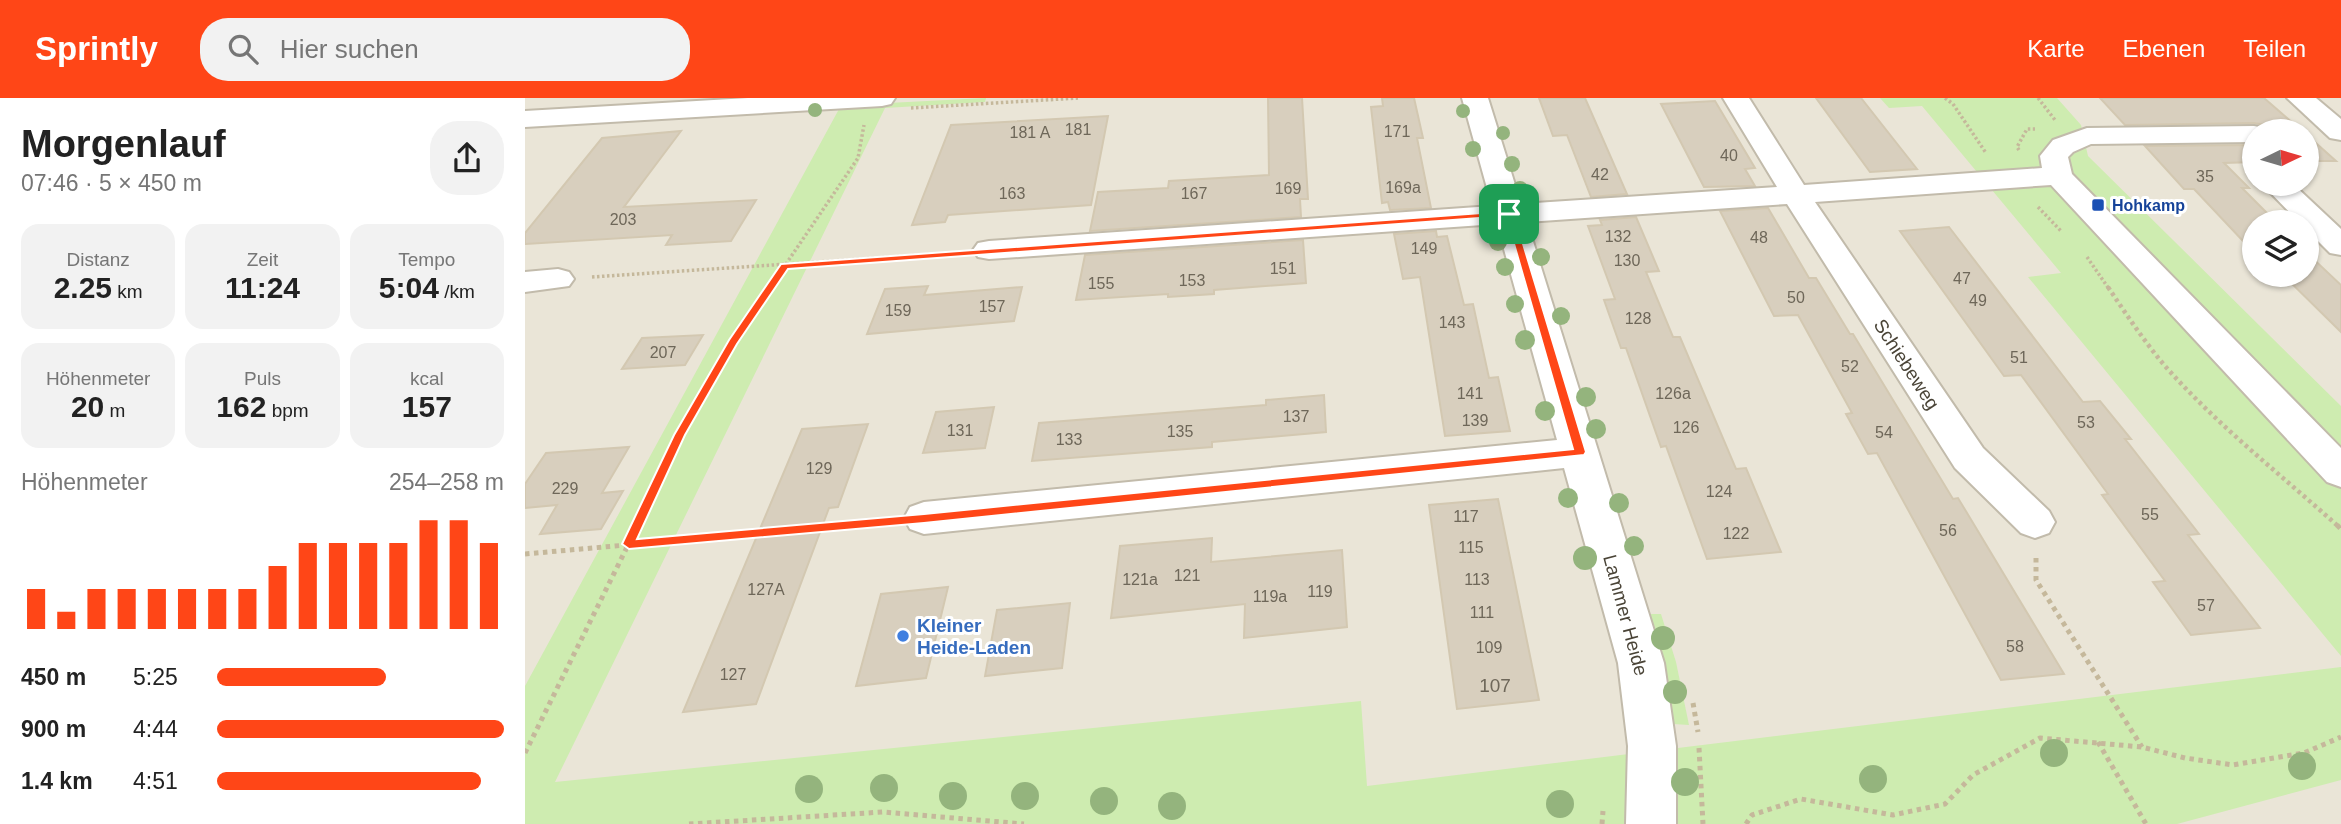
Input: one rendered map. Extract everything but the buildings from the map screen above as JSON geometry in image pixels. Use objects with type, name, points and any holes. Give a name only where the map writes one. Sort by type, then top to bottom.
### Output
[{"type":"street","points":[[525,119],[714,103],[880,98]]},
{"type":"street","name":"Lammer Heide","points":[[1475,98],[1641,663],[1652,746],[1651,824]]},
{"type":"street","name":"Schiebeweg","points":[[1736,98],[1794,193],[1969,458],[2035,522]]},
{"type":"street","points":[[2300,98],[2341,132]]},
{"type":"street","points":[[2319,133],[2341,132]]},
{"type":"street","points":[[2224,134],[2242,151]]},
{"type":"street","points":[[2242,134],[2087,136],[2063,146],[2055,156],[2058,176],[2341,472]]},
{"type":"street","points":[[989,250],[2058,176]]},
{"type":"street","points":[[2289,196],[2341,246]]},
{"type":"street","points":[[525,282],[558,279]]},
{"type":"street","points":[[924,518],[1580,452]]},
{"type":"path","points":[[525,753],[629,544],[679,435],[733,343],[857,158],[862,130],[880,98]]},
{"type":"path","points":[[1945,98],[1953,104],[1985,152],[2066,235]]},
{"type":"path","points":[[558,279],[785,266],[989,250]]},
{"type":"path","points":[[2084,254],[2140,335],[2174,376],[2214,417],[2341,528]]},
{"type":"path","points":[[525,554],[924,518]]},
{"type":"path","points":[[2035,522],[2036,580],[2143,747]]},
{"type":"path","points":[[1745,824],[1752,816],[1801,799],[1893,815],[1945,804],[1973,775],[2041,738],[2143,747],[2185,758],[2233,765],[2304,753],[2341,736]]},
{"type":"path","points":[[2098,741],[2146,824]]},
{"type":"path","points":[[689,824],[883,812],[1024,824]]},
{"type":"shaded area","points":[[525,98],[2341,98],[2341,824],[525,824]]},
{"type":"green space","points":[[845,98],[888,103],[986,98],[985,102],[885,108],[555,782],[1361,701],[1367,786],[2341,667],[2341,780],[2177,824],[525,824],[525,686]]},
{"type":"green space","points":[[1880,98],[2057,98],[2081,125],[2088,156],[2341,406],[2341,656],[2028,277],[2061,273],[1922,106],[1889,108]]},
{"type":"green space","points":[[1648,614],[1661,614],[1676,662],[1689,725],[1673,724]]},
{"type":"place","name":"Hohkamp","points":[[2098,205]]},
{"type":"place","name":"Kleiner Heide-Laden","points":[[903,636]]},
{"type":"route","points":[[1509,214],[1580,452],[924,518],[629,544],[679,435],[733,343],[785,266],[1509,214]]}]
